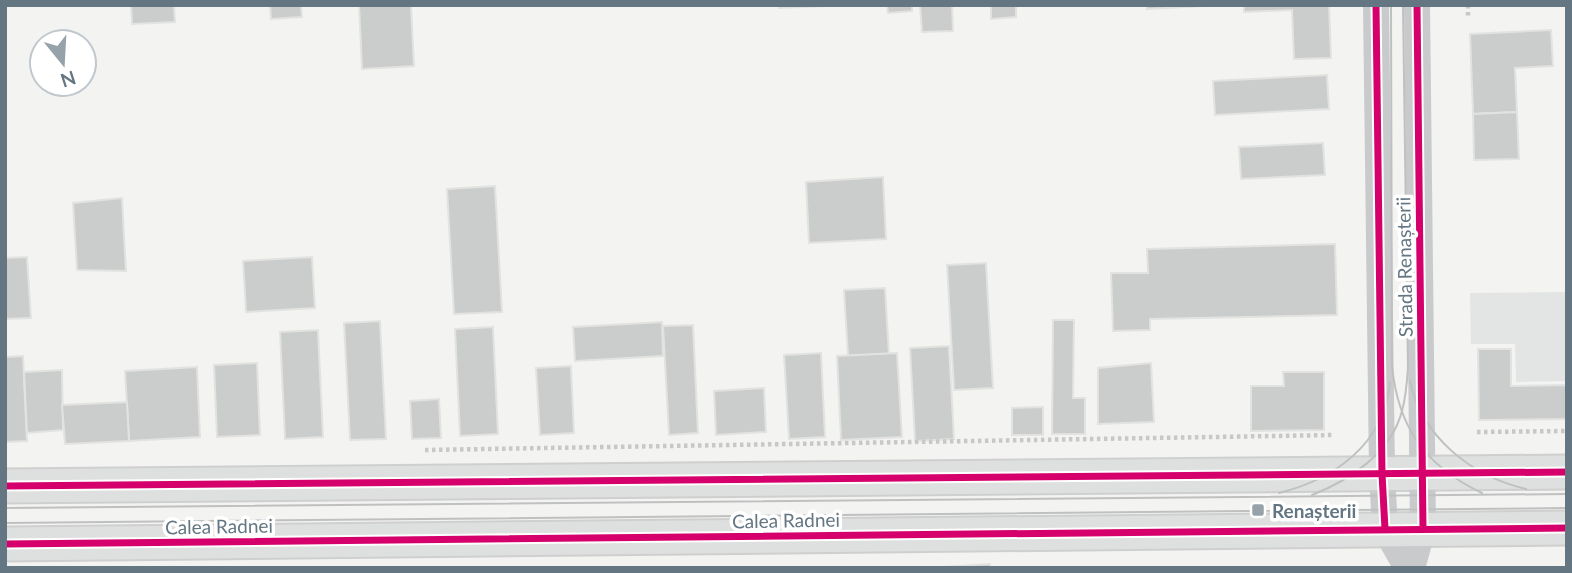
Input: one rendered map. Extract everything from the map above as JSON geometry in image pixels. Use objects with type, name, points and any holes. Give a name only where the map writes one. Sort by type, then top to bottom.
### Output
[{"type":"main road","name":"Calea Radnei","points":[[5,486],[1567,472]]},
{"type":"main road","name":"Calea Radnei","points":[[5,544],[1567,528]]},
{"type":"street","name":"Strada Renașterii","points":[[1376,5],[1385,529]]},
{"type":"street","name":"Strada Renașterii","points":[[1410,568],[1423,529],[1417,5]]},
{"type":"street","points":[[1385,529],[1410,568]]},
{"type":"path","points":[[1468,5],[1468,18]]},
{"type":"path","points":[[1477,432],[1567,431]]},
{"type":"path","points":[[425,450],[1335,435]]},
{"type":"shaded area","points":[[1567,292],[1567,381],[1516,382],[1515,344],[1471,344],[1470,293]]},
{"type":"building","points":[[131,5],[174,5],[175,22],[132,24]]},
{"type":"building","points":[[270,5],[301,5],[302,17],[271,19]]},
{"type":"building","points":[[359,5],[411,5],[414,66],[362,69]]},
{"type":"building","points":[[779,5],[825,5],[825,6],[779,8]]},
{"type":"building","points":[[887,5],[912,5],[912,11],[888,13]]},
{"type":"building","points":[[920,5],[952,5],[953,31],[922,32]]},
{"type":"building","points":[[991,5],[1016,5],[1016,17],[991,19]]},
{"type":"building","points":[[1147,5],[1204,5],[1204,6],[1147,9]]},
{"type":"building","points":[[1244,5],[1329,5],[1331,58],[1294,59],[1292,10],[1244,12]]},
{"type":"building","points":[[1551,30],[1553,66],[1515,68],[1517,112],[1473,114],[1470,34]]},
{"type":"building","points":[[1327,75],[1329,109],[1215,115],[1213,81]]},
{"type":"building","points":[[1517,112],[1519,159],[1474,160],[1473,114]]},
{"type":"building","points":[[1323,143],[1325,175],[1241,179],[1239,147]]},
{"type":"building","points":[[883,177],[886,239],[809,243],[806,182]]},
{"type":"building","points":[[495,186],[502,312],[454,314],[447,189]]},
{"type":"building","points":[[122,198],[126,271],[77,270],[73,203]]},
{"type":"building","points":[[1335,244],[1337,315],[1150,319],[1150,330],[1113,331],[1111,273],[1148,273],[1147,249]]},
{"type":"building","points":[[27,257],[31,318],[5,319],[5,258]]},
{"type":"building","points":[[312,257],[315,308],[246,312],[243,261]]},
{"type":"building","points":[[986,263],[993,388],[954,390],[947,265]]},
{"type":"building","points":[[885,288],[889,354],[848,356],[844,290]]},
{"type":"building","points":[[1053,320],[1074,320],[1073,398],[1085,398],[1085,434],[1052,434]]},
{"type":"building","points":[[380,321],[386,439],[350,440],[344,323]]},
{"type":"building","points":[[662,322],[663,356],[575,361],[573,327]]},
{"type":"building","points":[[693,325],[698,433],[669,435],[663,326]]},
{"type":"building","points":[[493,327],[498,434],[460,436],[455,329]]},
{"type":"building","points":[[318,330],[323,437],[285,439],[280,332]]},
{"type":"building","points":[[949,346],[954,439],[915,441],[910,348]]},
{"type":"building","points":[[1478,349],[1511,349],[1511,386],[1567,385],[1567,419],[1479,420]]},
{"type":"building","points":[[821,353],[825,437],[789,439],[784,355]]},
{"type":"building","points":[[897,353],[902,437],[841,440],[837,356]]},
{"type":"building","points":[[23,356],[27,441],[5,442],[5,357]]},
{"type":"building","points":[[257,363],[260,435],[217,437],[214,365]]},
{"type":"building","points":[[1151,363],[1154,422],[1098,424],[1098,368]]},
{"type":"building","points":[[571,366],[574,433],[540,435],[536,368]]},
{"type":"building","points":[[197,367],[200,437],[129,441],[125,371]]},
{"type":"building","points":[[62,370],[63,430],[27,433],[24,372]]},
{"type":"building","points":[[1283,372],[1324,372],[1324,430],[1251,431],[1251,386],[1284,386]]},
{"type":"building","points":[[764,388],[766,432],[716,435],[714,391]]},
{"type":"building","points":[[439,399],[441,438],[412,439],[410,401]]},
{"type":"building","points":[[127,402],[129,441],[65,444],[62,405]]},
{"type":"building","points":[[1043,407],[1043,435],[1012,435],[1012,408]]},
{"type":"building","points":[[990,564],[990,568],[926,568]]},
{"type":"tram line","points":[[1391,5],[1392,366],[1395,388],[1408,426],[1430,457],[1462,482],[1482,493]]},
{"type":"tram line","points":[[1312,495],[1354,473],[1379,452],[1397,426],[1402,411],[1408,368],[1403,5]]},
{"type":"tram line","points":[[1410,381],[1425,420],[1452,451],[1486,475],[1526,489]]},
{"type":"tram line","points":[[1279,493],[1319,478],[1353,456],[1378,424],[1386,405],[1390,383]]},
{"type":"tram line","points":[[5,508],[1567,494]]},
{"type":"tram line","points":[[5,523],[1567,508]]},
{"type":"cycle path","points":[[1376,5],[1385,529]]},
{"type":"cycle path","points":[[1417,5],[1423,529]]},
{"type":"cycle path","points":[[5,486],[1567,472]]},
{"type":"cycle path","points":[[5,544],[1567,528]]},
{"type":"place","name":"Renașterii","points":[[1258,510]]}]
